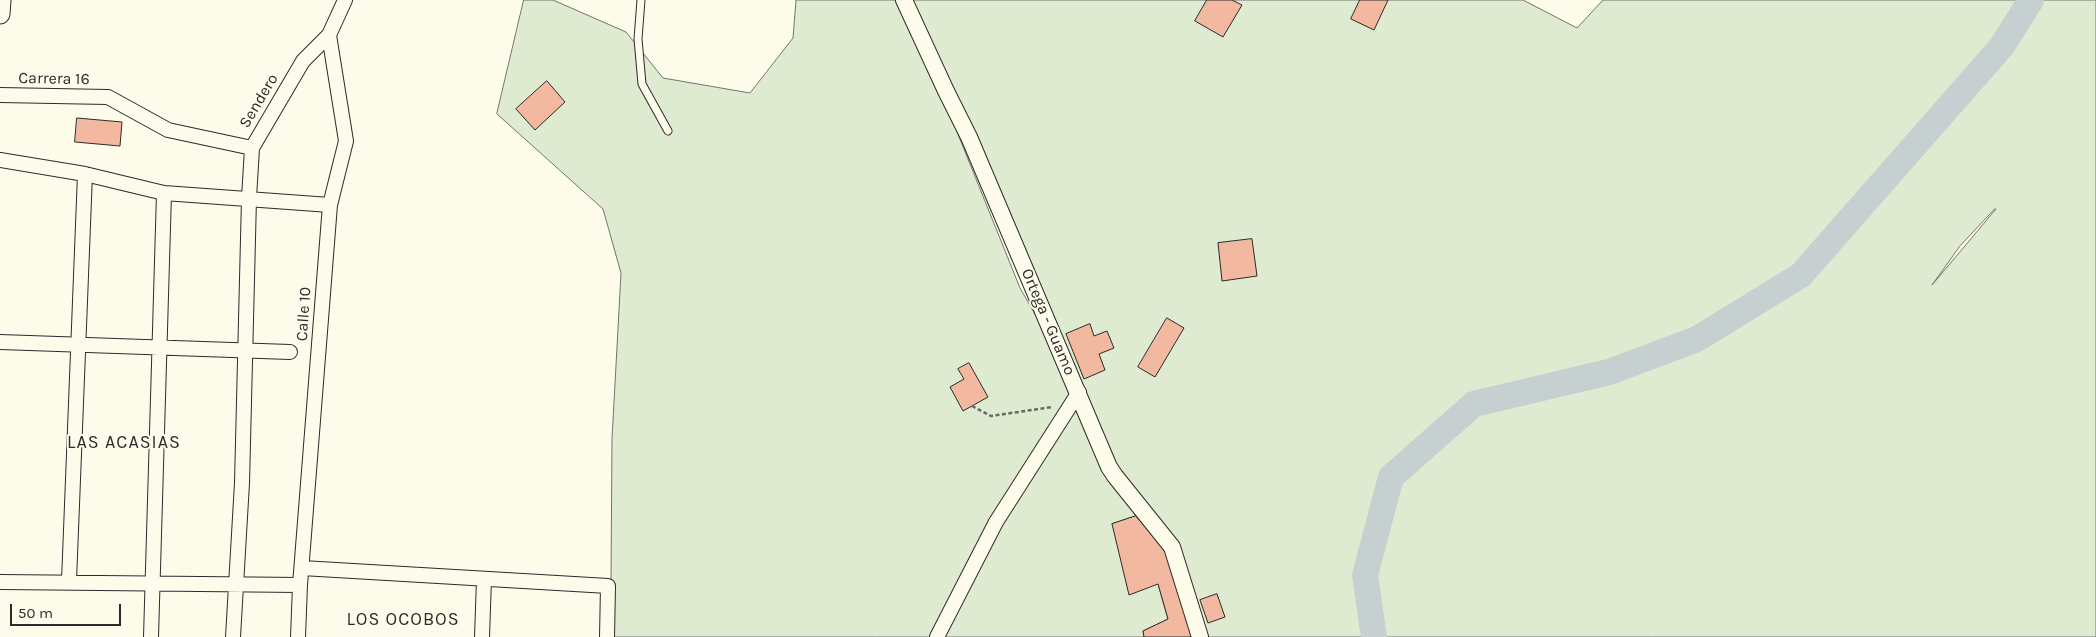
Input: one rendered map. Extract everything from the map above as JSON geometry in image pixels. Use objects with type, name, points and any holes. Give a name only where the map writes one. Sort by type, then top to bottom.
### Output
[{"type":"main road","points":[[0,14],[1,0]]},
{"type":"street","points":[[329,34],[345,0]]},
{"type":"street","name":"Ortega - Guamo","points":[[904,0],[946,91],[970,136],[1075,398],[1115,476],[1172,547],[1200,637]]},
{"type":"street","name":"Sendero","points":[[233,637],[242,483],[249,198],[252,148],[303,61],[329,34]]},
{"type":"street","name":"Calle 10","points":[[298,637],[300,585],[330,205],[346,141],[329,34]]},
{"type":"street","name":"Carrera 16","points":[[0,95],[108,97],[168,130],[252,148]]},
{"type":"street","points":[[0,160],[85,174],[164,193],[330,205]]},
{"type":"street","points":[[69,581],[85,174]]},
{"type":"street","points":[[151,637],[164,193]]},
{"type":"street","points":[[0,342],[290,352]]},
{"type":"street","points":[[937,637],[996,522],[1075,398]]},
{"type":"street","points":[[302,568],[608,586],[607,637]]},
{"type":"street","points":[[482,637],[484,579]]},
{"type":"street","points":[[0,582],[69,581],[300,585]]},
{"type":"lane","points":[[640,0],[638,39],[642,84],[668,131]]},
{"type":"path","points":[[972,406],[991,416],[1075,398]]},
{"type":"green space","points":[[524,0],[553,0],[626,32],[663,78],[750,93],[793,38],[796,0],[899,0],[947,107],[1020,288],[1055,349],[1104,469],[1136,516],[1112,524],[1158,584],[1168,619],[1143,631],[1144,637],[609,637],[612,439],[621,273],[603,209],[497,114]]},
{"type":"green space","points":[[912,0],[1523,0],[1577,28],[1603,0],[2096,0],[2096,637],[1207,637],[1115,465]],"holes":[[[1996,209],[1932,285],[1960,246]]]},
{"type":"building","points":[[1207,0],[1232,0],[1242,5],[1223,37],[1195,21]]},
{"type":"building","points":[[1360,0],[1388,0],[1374,30],[1351,19]]},
{"type":"building","points":[[547,81],[565,102],[535,130],[516,109]]},
{"type":"building","points":[[77,118],[122,122],[120,146],[75,142]]},
{"type":"building","points":[[1252,239],[1257,276],[1222,281],[1218,243]]},
{"type":"building","points":[[1167,318],[1184,328],[1155,377],[1138,367]]},
{"type":"building","points":[[1090,324],[1094,336],[1107,331],[1114,348],[1099,354],[1105,370],[1084,379],[1066,334]]},
{"type":"building","points":[[969,363],[988,397],[963,411],[950,387],[964,379],[958,369]]},
{"type":"building","points":[[1136,516],[1165,550],[1192,637],[1144,637],[1143,631],[1168,619],[1158,584],[1129,595],[1112,524]]},
{"type":"building","points":[[1217,594],[1225,617],[1208,623],[1200,600]]},
{"type":"waterway","points":[[1374,637],[1365,575],[1391,477],[1474,404],[1609,372],[1697,339],[1801,275],[2002,46],[2031,0]]},
{"type":"district","name":"LAS ACASIAS","points":[[124,443]]},
{"type":"district","name":"LOS OCOBOS","points":[[403,620]]}]
